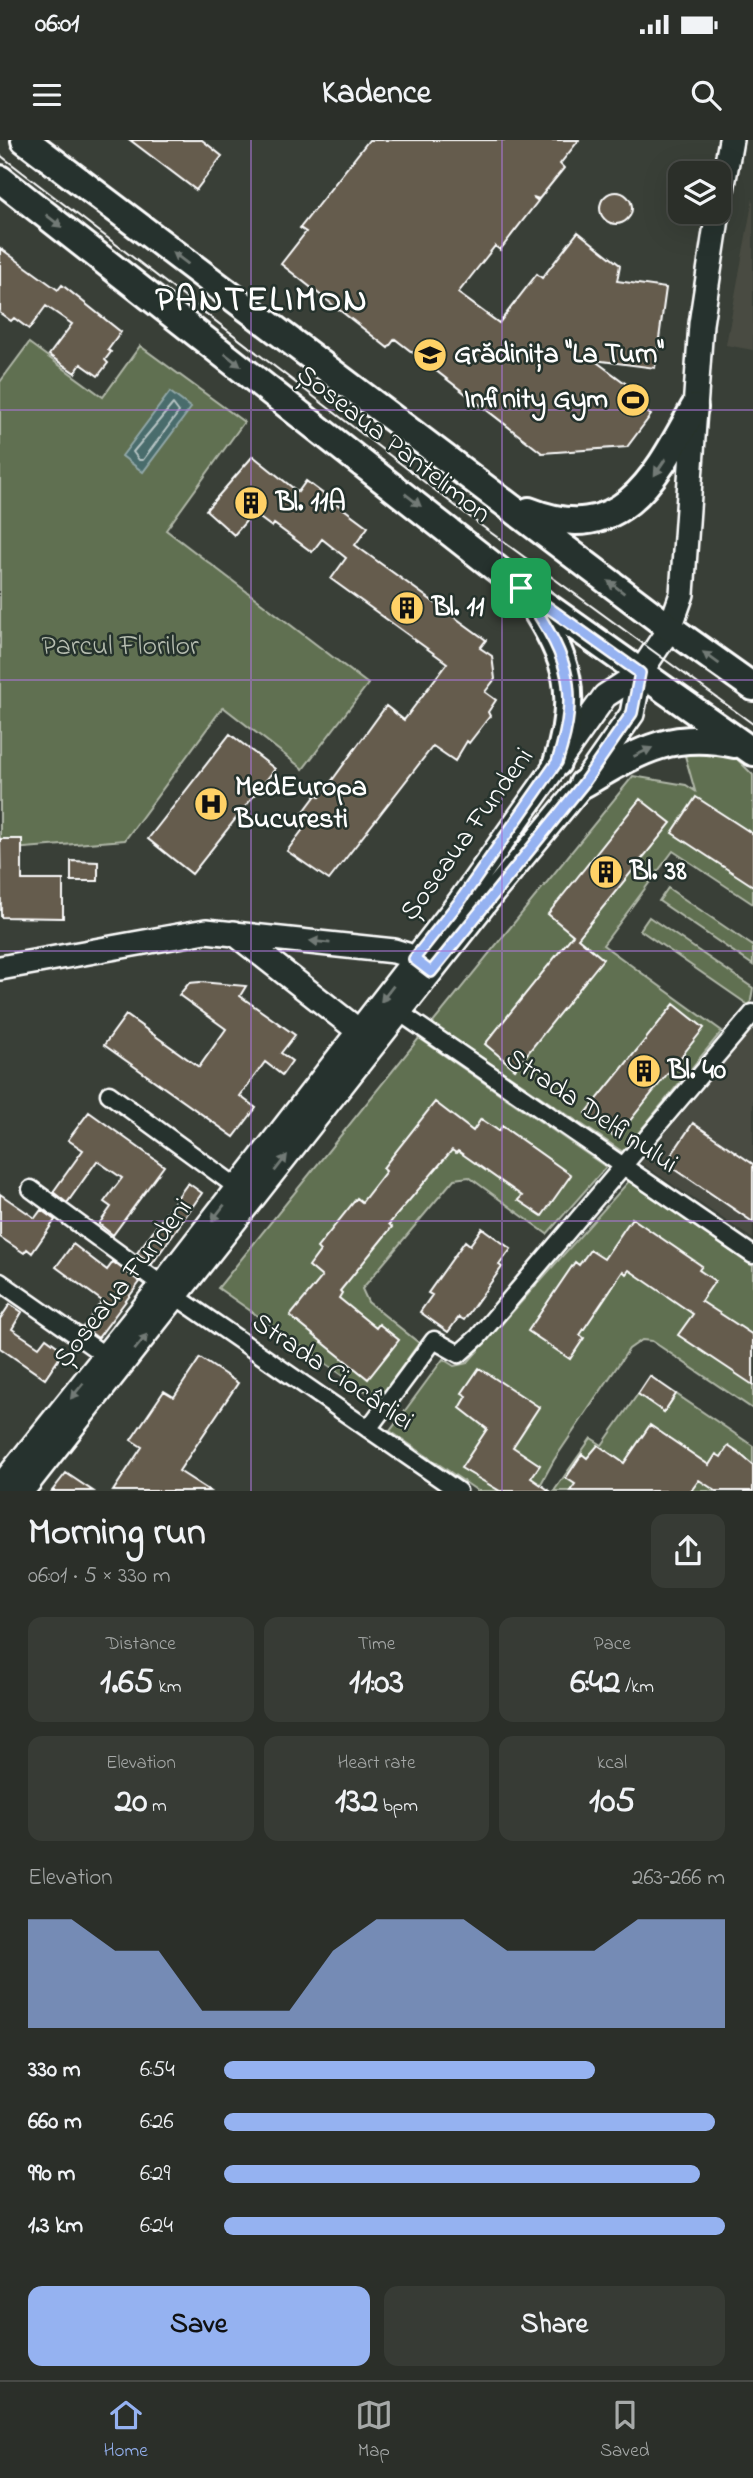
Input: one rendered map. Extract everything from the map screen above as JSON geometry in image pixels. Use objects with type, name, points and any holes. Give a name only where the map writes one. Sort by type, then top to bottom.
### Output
[{"type":"main road","name":"Șoseaua Pantelimon","points":[[25,140],[670,628],[753,687]]},
{"type":"main road","points":[[727,161],[731,140]]},
{"type":"main road","name":"Șoseaua Pantelimon","points":[[0,179],[521,588],[748,749]]},
{"type":"main road","points":[[640,673],[670,628],[680,605],[694,408],[705,294],[717,224]]},
{"type":"main road","points":[[505,502],[556,521],[594,520],[617,511],[654,476],[694,408]]},
{"type":"main road","points":[[521,588],[557,646],[567,670],[569,716],[557,762]]},
{"type":"main road","name":"Șoseaua Fundeni","points":[[169,1291],[238,1188],[366,1037],[399,1012],[473,883],[605,696],[640,673]]},
{"type":"main road","name":"Șoseaua Fundeni","points":[[22,1491],[113,1362],[366,1037],[423,966],[583,784],[632,713],[640,673]]},
{"type":"main road","points":[[583,784],[618,764],[672,740],[695,738],[748,749]]},
{"type":"main road","points":[[0,968],[174,934],[206,931],[394,951],[423,966]]},
{"type":"main road","points":[[234,933],[366,1037]]},
{"type":"main road","name":"Șoseaua Fundeni","points":[[0,1487],[113,1362]]},
{"type":"street","name":"Strada Delfinului","points":[[399,1012],[753,1255]]},
{"type":"street","points":[[368,1429],[434,1340],[459,1354],[466,1350],[753,1013]]},
{"type":"street","points":[[109,1094],[238,1188]]},
{"type":"street","name":"Strada Ciocârliei","points":[[31,1189],[169,1291],[458,1491]]},
{"type":"street","points":[[0,1282],[113,1362]]},
{"type":"shaded area","points":[[753,198],[753,350],[726,345]]},
{"type":"shaded area","points":[[753,1028],[753,1239],[641,1163]]},
{"type":"green space","name":"Parcul Florilor","points":[[29,343],[103,397],[140,346],[244,422],[166,530],[368,684],[303,769],[223,707],[125,840],[0,850],[0,382]]},
{"type":"green space","points":[[695,748],[734,756],[753,775],[753,904],[673,851],[603,945],[722,1031],[623,1152],[432,1024],[633,776],[686,785],[695,791],[684,752]]},
{"type":"green space","points":[[668,888],[753,946],[753,965],[659,901]]},
{"type":"green space","points":[[649,917],[753,988],[750,1006],[640,930]]},
{"type":"green space","points":[[419,1038],[606,1167],[547,1234],[469,1177],[454,1179],[362,1289],[368,1302],[419,1343],[378,1400],[218,1288]]},
{"type":"green space","points":[[629,1181],[753,1266],[753,1409],[652,1341],[642,1340],[629,1349],[554,1460],[537,1491],[478,1491],[390,1431],[443,1359],[454,1366],[467,1363]]},
{"type":"green space","points":[[638,1394],[664,1412],[676,1394],[753,1446],[753,1491],[554,1491],[591,1438],[602,1445]]},
{"type":"water","points":[[170,392],[191,408],[143,472],[122,456]]},
{"type":"building","points":[[130,140],[202,140],[222,156],[196,190]]},
{"type":"building","points":[[369,140],[579,140],[560,164],[564,168],[539,199],[533,197],[538,201],[500,250],[495,246],[458,293],[499,323],[537,274],[542,278],[578,232],[620,265],[617,281],[666,288],[655,368],[594,360],[648,400],[641,408],[651,415],[627,447],[542,453],[395,339],[388,348],[281,264],[306,232],[300,228]]},
{"type":"building","points":[[616,192],[627,197],[632,208],[627,219],[616,224],[605,219],[600,208],[605,197]]},
{"type":"building","points":[[0,248],[58,290],[62,285],[121,332],[108,350],[111,352],[105,360],[108,363],[98,376],[81,364],[75,373],[49,355],[72,324],[46,306],[29,329],[14,318],[11,321],[0,313]]},
{"type":"building","points":[[253,456],[298,492],[306,481],[368,527],[355,545],[486,640],[480,648],[492,656],[495,679],[485,692],[496,700],[488,712],[490,716],[469,743],[467,741],[455,761],[433,746],[329,880],[287,851],[304,828],[296,822],[317,794],[320,797],[386,706],[404,720],[447,663],[331,579],[346,558],[322,539],[312,552],[274,524],[272,527],[253,513],[234,535],[206,510]]},
{"type":"building","name":"MedEuropa Bucuresti","points":[[230,734],[275,769],[192,874],[148,839]]},
{"type":"building","points":[[696,797],[753,834],[753,886],[672,833]]},
{"type":"building","points":[[640,799],[671,823],[578,938],[603,959],[515,1069],[485,1044],[573,935],[548,914]]},
{"type":"building","points":[[0,839],[22,839],[22,880],[63,880],[63,918],[1,917]]},
{"type":"building","points":[[71,861],[98,862],[98,881],[71,881]]},
{"type":"building","points":[[189,983],[246,986],[240,996],[295,1035],[281,1053],[292,1061],[282,1075],[265,1062],[240,1096],[256,1108],[234,1137],[104,1045],[126,1015],[199,1067],[226,1029],[179,995]]},
{"type":"building","name":"Bl. 40","points":[[674,1004],[704,1028],[616,1138],[586,1113]]},
{"type":"building","points":[[435,1102],[473,1131],[481,1119],[499,1131],[502,1126],[571,1175],[542,1216],[518,1200],[522,1196],[458,1151],[456,1153],[452,1150],[389,1224],[392,1227],[340,1291],[342,1293],[339,1298],[376,1328],[379,1324],[399,1340],[368,1379],[290,1316],[322,1277],[309,1266],[320,1251],[317,1248],[357,1198],[362,1202],[386,1171],[383,1168]]},
{"type":"building","points":[[89,1112],[164,1166],[113,1235],[99,1224],[111,1207],[104,1202],[122,1178],[97,1161],[67,1203],[53,1192],[83,1150],[68,1140]]},
{"type":"building","points":[[693,1123],[753,1164],[753,1222],[666,1163]]},
{"type":"building","points":[[188,1183],[202,1193],[152,1264],[137,1253]]},
{"type":"building","points":[[0,1194],[35,1218],[41,1210],[55,1220],[32,1253],[27,1249],[24,1253],[0,1237]]},
{"type":"building","points":[[632,1218],[702,1266],[699,1270],[715,1281],[701,1301],[753,1335],[753,1385],[678,1335],[693,1314],[629,1270],[626,1274],[623,1271],[580,1335],[584,1338],[570,1359],[528,1331],[575,1262],[579,1265],[590,1250],[604,1259]]},
{"type":"building","points":[[482,1228],[511,1249],[499,1265],[502,1267],[464,1320],[459,1317],[448,1332],[420,1312],[432,1295],[428,1293],[465,1241],[470,1245]]},
{"type":"building","points":[[73,1244],[107,1270],[113,1262],[140,1282],[98,1338],[83,1327],[102,1301],[56,1267]]},
{"type":"building","points":[[10,1304],[22,1312],[12,1329],[39,1347],[46,1338],[64,1351],[45,1379],[0,1348],[0,1319]]},
{"type":"building","points":[[200,1358],[238,1383],[179,1471],[210,1491],[113,1491],[142,1447],[131,1440],[164,1391],[174,1397]]},
{"type":"building","points":[[479,1368],[539,1407],[513,1447],[540,1465],[531,1478],[550,1491],[500,1491],[461,1468],[487,1429],[460,1408],[467,1396],[462,1393]]},
{"type":"building","points":[[650,1376],[676,1394],[664,1412],[638,1394]]},
{"type":"building","points":[[650,1425],[709,1465],[716,1454],[721,1457],[728,1446],[753,1465],[753,1491],[716,1491],[699,1480],[691,1491],[570,1491],[575,1484],[566,1478],[582,1454],[587,1458],[598,1445],[624,1463]]},
{"type":"building","points":[[66,1473],[93,1491],[52,1491]]},
{"type":"tram line","points":[[0,155],[479,524],[753,724]]},
{"type":"place","name":"Grădinița \"La Turn\"","points":[[430,355]]},
{"type":"place","name":"Infinity Gym","points":[[633,400]]},
{"type":"place","name":"Bl. 11A","points":[[251,503]]},
{"type":"place","name":"Bl. 11","points":[[407,608]]},
{"type":"place","name":"MedEuropa Bucuresti","points":[[211,804]]},
{"type":"place","name":"Bl. 38","points":[[606,872]]},
{"type":"place","name":"Bl. 40","points":[[644,1071]]},
{"type":"district","name":"PANTELIMON","points":[[262,301]]},
{"type":"route","points":[[521,588],[640,673],[632,713],[583,784],[431,972],[414,959],[487,864],[557,762],[566,737],[570,694],[567,670],[542,618],[521,588]]}]
